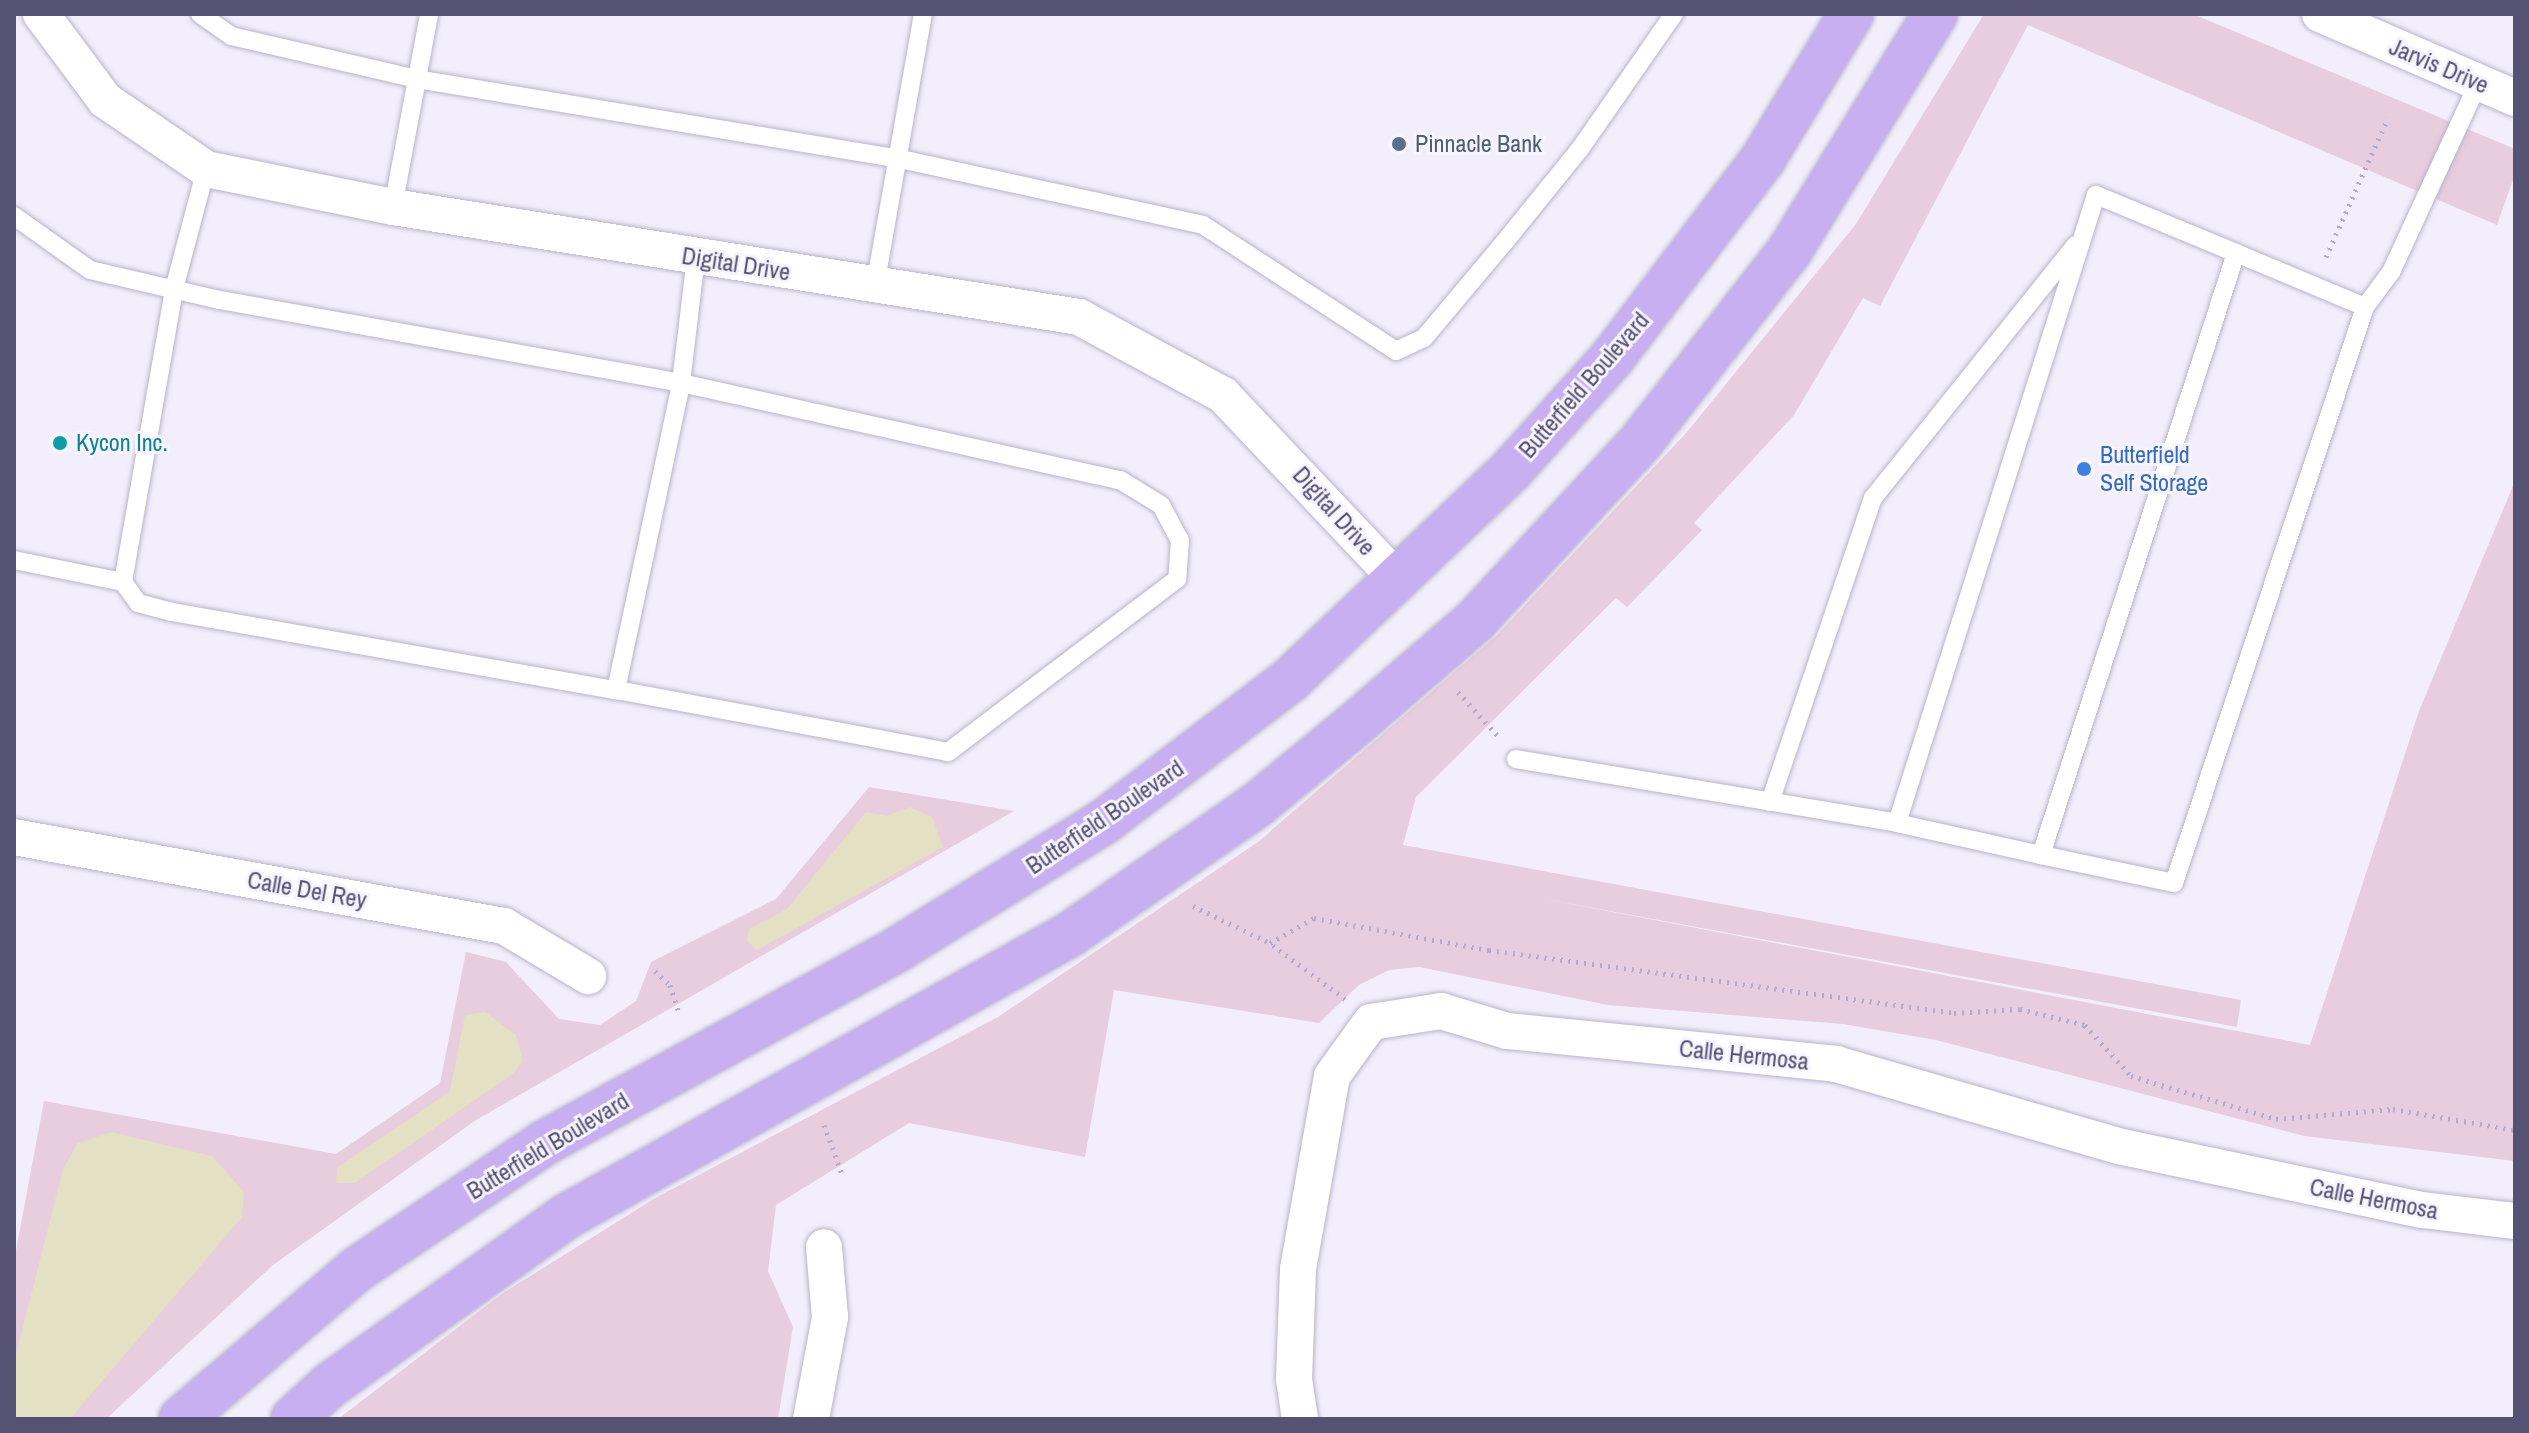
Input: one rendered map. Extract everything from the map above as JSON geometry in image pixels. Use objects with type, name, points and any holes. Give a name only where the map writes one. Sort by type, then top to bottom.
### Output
[{"type":"main road","name":"Butterfield Boulevard","points":[[181,1419],[356,1270],[544,1143],[898,949],[1105,821],[1290,680],[1399,581],[1612,358],[1763,159],[1851,14]]},
{"type":"main road","points":[[293,1419],[330,1385],[567,1216],[1069,935],[1258,804],[1351,728],[1476,620],[1640,443],[1790,250],[1935,14]]},
{"type":"street","name":"Digital Drive","points":[[41,14],[105,100],[206,169],[393,207],[1079,317],[1155,355],[1223,395],[1399,581]]},
{"type":"street","name":"Jarvis Drive","points":[[2320,14],[2515,98]]},
{"type":"street","name":"Calle Del Rey","points":[[14,837],[504,926],[588,976]]},
{"type":"street","name":"Calle Hermosa","points":[[1371,1022],[1441,1011],[1507,1031],[1836,1064],[2118,1146],[2423,1210],[2515,1221]]},
{"type":"street","points":[[1300,1419],[1294,1379],[1298,1269],[1332,1076],[1371,1022]]},
{"type":"street","points":[[811,1419],[830,1317],[824,1247]]},
{"type":"lane","points":[[200,14],[231,36],[417,79],[896,158],[1203,225],[1396,351],[1424,338],[1512,233],[1674,14]]},
{"type":"lane","points":[[393,207],[429,14]]},
{"type":"lane","points":[[875,286],[923,14]]},
{"type":"lane","points":[[1516,759],[1897,823],[2174,883],[2365,307],[2391,272],[2478,84]]},
{"type":"lane","points":[[123,582],[174,289],[206,169]]},
{"type":"lane","points":[[1897,823],[2096,195],[2365,307]]},
{"type":"lane","points":[[14,216],[90,270],[174,289],[681,383],[1120,480],[1161,505],[1180,540],[1177,579],[948,752],[172,612],[138,603],[123,582],[14,560]]},
{"type":"lane","points":[[1770,802],[1873,498],[2083,235]]},
{"type":"lane","points":[[2041,855],[2236,253]]},
{"type":"lane","points":[[616,690],[681,383],[696,258]]},
{"type":"path","points":[[2326,257],[2388,118]]},
{"type":"path","points":[[1457,691],[1498,736]]},
{"type":"path","points":[[1193,906],[1270,943],[1371,1022]]},
{"type":"path","points":[[1270,943],[1314,918],[1489,950],[1954,1013],[2020,1009],[2085,1025],[2131,1076],[2276,1119],[2393,1109],[2515,1130]]},
{"type":"path","points":[[655,971],[670,985],[679,1012]]},
{"type":"path","points":[[824,1125],[843,1177]]},
{"type":"shaded area","points":[[1984,14],[2193,14],[2515,149],[2515,174],[2497,225],[2028,25],[1880,306],[1863,298],[1794,415],[1694,523],[1702,530],[1627,607],[1616,598],[1416,797],[1403,845],[2241,1000],[2237,1027],[1534,897],[2310,1045],[2419,711],[2515,481],[2515,1161],[2304,1136],[1936,1040],[1843,1024],[1608,1005],[1419,967],[1389,970],[1359,985],[1319,1023],[1114,990],[1085,1157],[909,1123],[776,1205],[768,1271],[793,1327],[778,1419],[338,1419],[503,1293],[657,1197],[998,1017],[1258,842],[1496,636],[1687,432],[1856,224]]},
{"type":"shaded area","points":[[869,787],[1014,811],[476,1120],[273,1265],[106,1419],[14,1419],[14,1261],[44,1101],[336,1154],[440,1083],[466,952],[506,962],[559,1019],[600,1025],[636,1001],[651,962],[776,899]]},
{"type":"shaded area","points":[[910,807],[932,817],[943,847],[757,950],[747,941],[749,929],[787,909],[866,812],[887,816]]},
{"type":"shaded area","points":[[485,1012],[516,1035],[523,1061],[514,1073],[355,1183],[336,1183],[337,1168],[450,1091],[465,1015]]},
{"type":"shaded area","points":[[111,1132],[212,1156],[244,1192],[242,1217],[70,1419],[14,1419],[14,1362],[63,1169],[78,1143]]},
{"type":"place","name":"Pinnacle Bank","points":[[1399,144]]},
{"type":"place","name":"Kycon Inc.","points":[[60,443]]},
{"type":"place","name":"Butterfield Self Storage","points":[[2084,469]]}]
